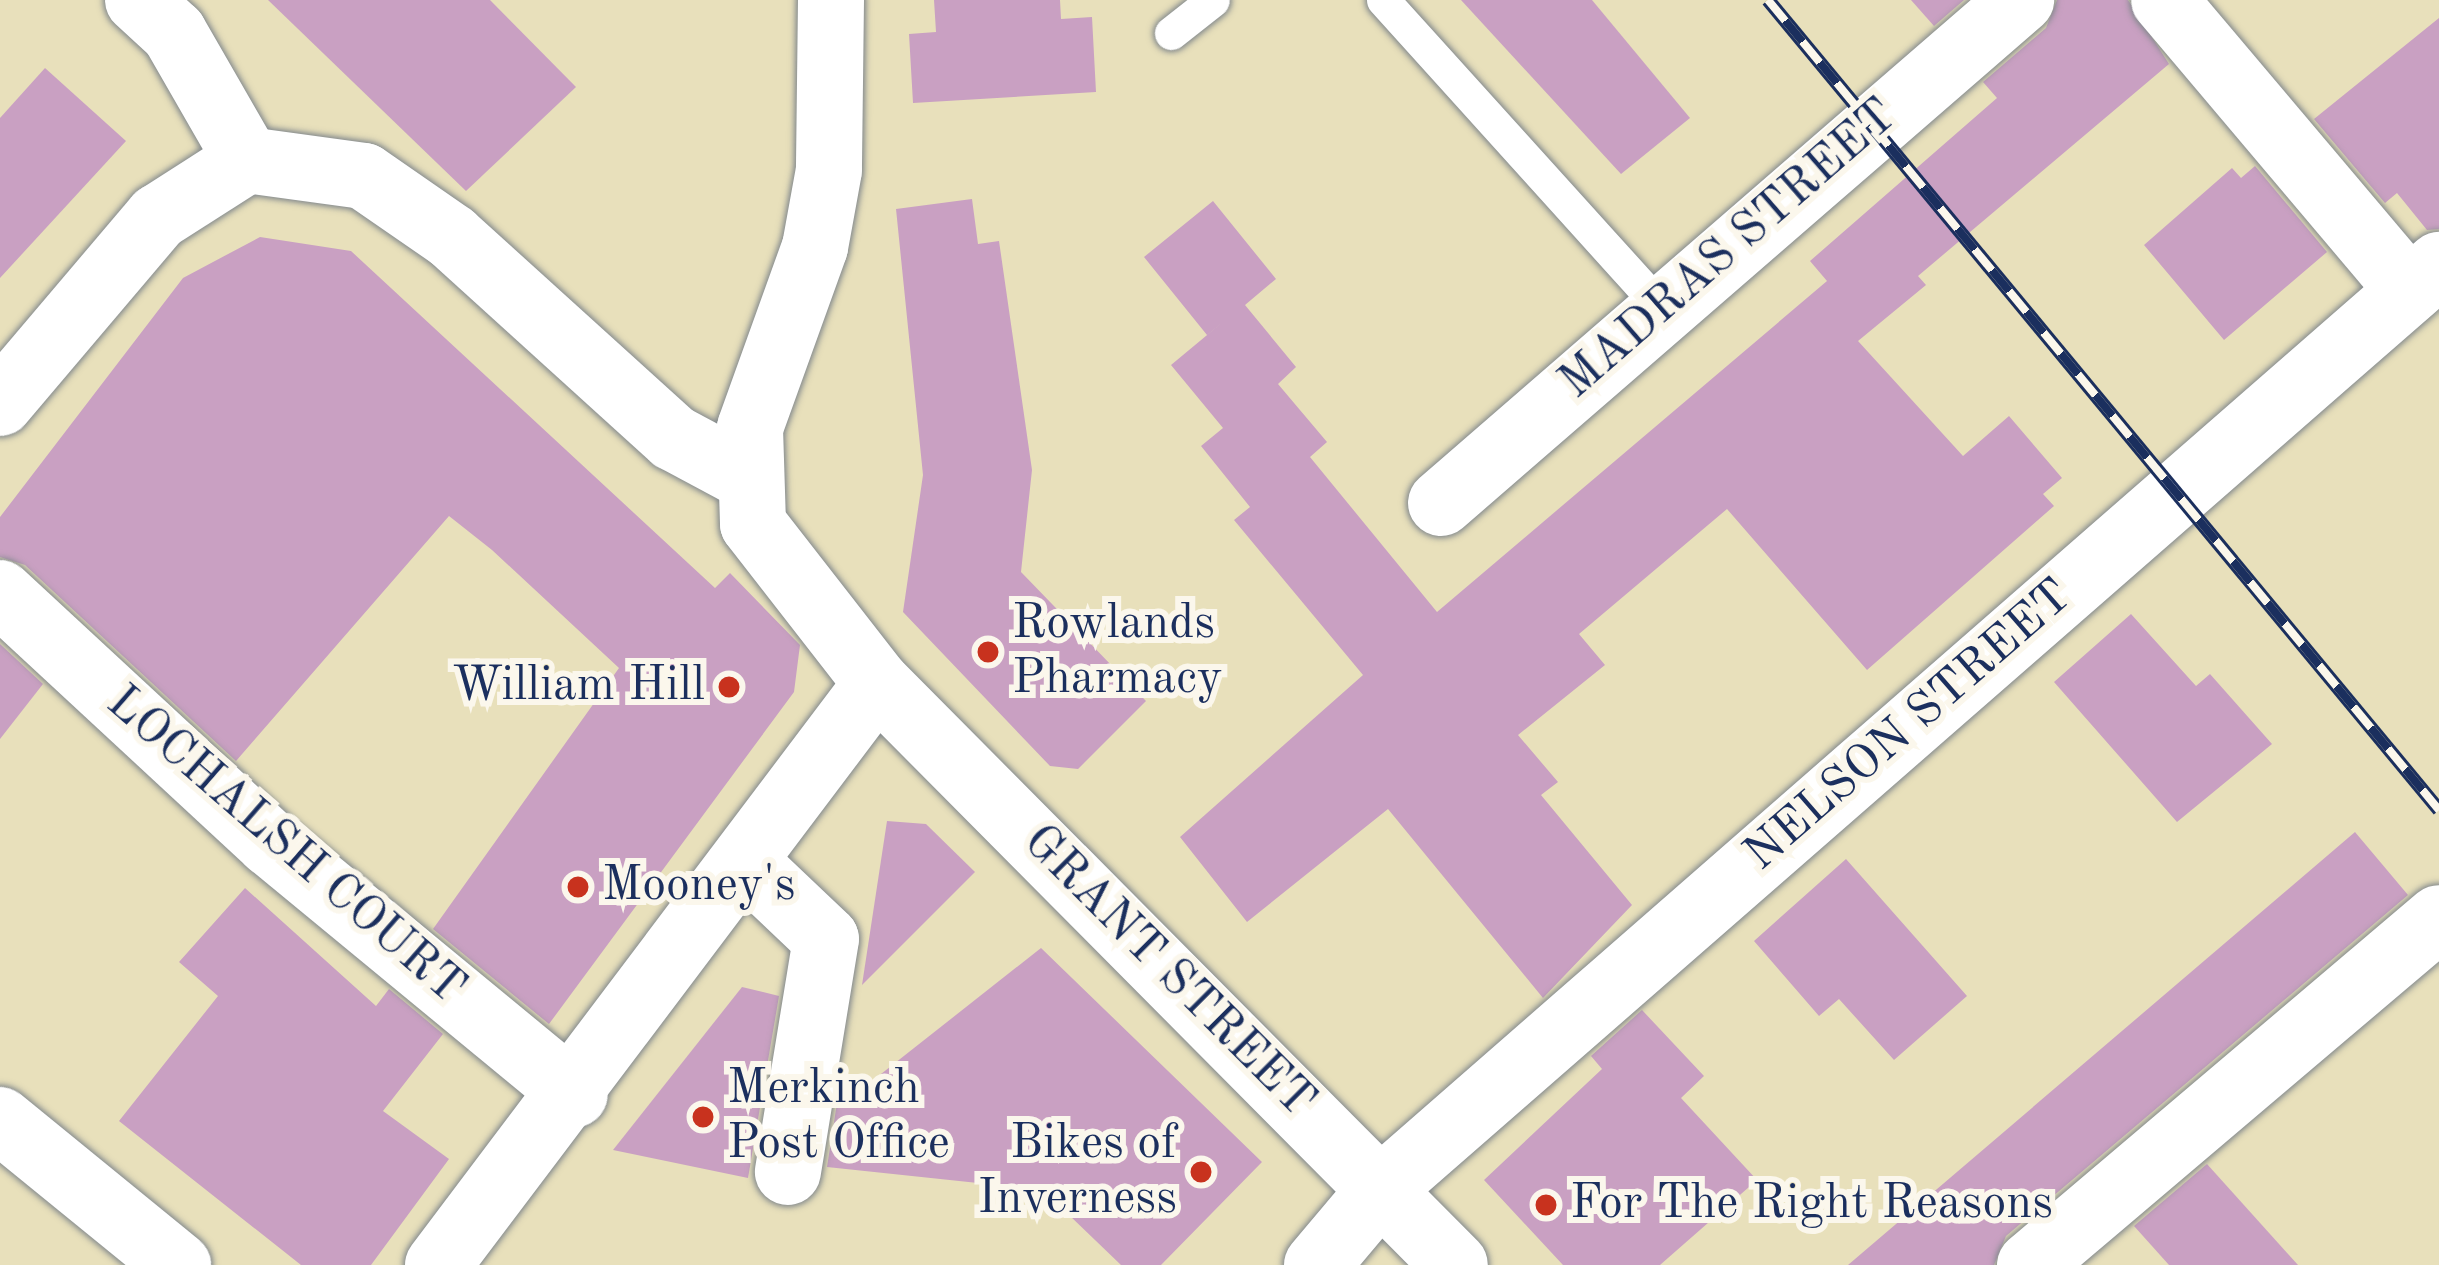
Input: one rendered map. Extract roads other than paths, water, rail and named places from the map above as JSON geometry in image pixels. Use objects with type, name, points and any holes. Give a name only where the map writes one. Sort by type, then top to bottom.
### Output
[{"type":"street","points":[[138,0],[173,33],[247,160]]},
{"type":"street","points":[[0,403],[158,217],[247,160],[364,176],[452,237],[674,438],[743,475],[815,248],[835,96],[831,0]]},
{"type":"street","name":"MADRAS STREET","points":[[1441,503],[1660,307],[2020,0]]},
{"type":"street","points":[[2164,0],[2424,277]]},
{"type":"street","name":"NELSON STREET","points":[[1317,1265],[1381,1189],[2424,277]]},
{"type":"street","name":"GRANT STREET","points":[[743,475],[752,524],[877,683],[1455,1265]]},
{"type":"street","name":"LOCHALSH COURT","points":[[0,593],[270,843],[575,1094]]},
{"type":"street","points":[[438,1265],[575,1094],[877,683]]},
{"type":"street","points":[[746,863],[826,939],[788,1172]]},
{"type":"street","points":[[2030,1265],[2439,918]]},
{"type":"street","points":[[0,1120],[178,1265]]},
{"type":"lane","points":[[1171,33],[1213,0]]},
{"type":"lane","points":[[1383,0],[1660,307]]},
{"type":"railway","points":[[1768,0],[2439,810]]},
{"type":"place","name":"Rowlands Pharmacy","points":[[988,652]]},
{"type":"place","name":"William Hill","points":[[729,687]]},
{"type":"place","name":"Mooney's","points":[[578,887]]},
{"type":"place","name":"Merkinch Post Office","points":[[703,1117]]},
{"type":"place","name":"Bikes of Inverness","points":[[1201,1172]]},
{"type":"place","name":"For The Right Reasons","points":[[1546,1205]]}]
